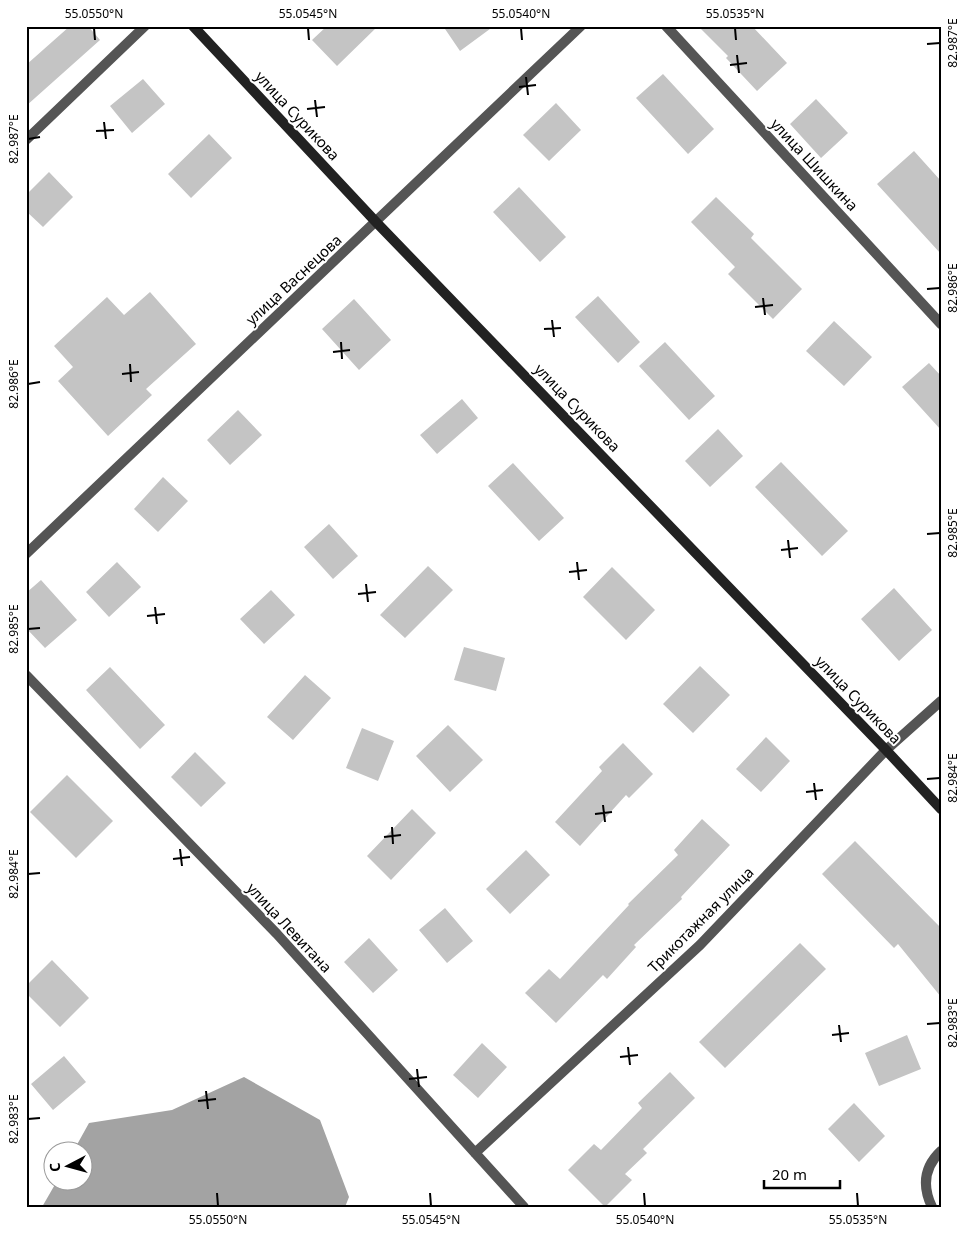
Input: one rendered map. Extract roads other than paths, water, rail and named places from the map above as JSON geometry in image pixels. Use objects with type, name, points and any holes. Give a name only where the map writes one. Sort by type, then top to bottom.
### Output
[{"type":"street","points":[[26,140],[145,26]]},
{"type":"street","name":"улица Сурикова","points":[[193,26],[376,222],[886,750],[941,810]]},
{"type":"street","name":"улица Васнецова","points":[[26,554],[581,26]]},
{"type":"street","name":"улица Шишкина","points":[[666,26],[941,324]]},
{"type":"street","name":"улица Левитана","points":[[26,675],[276,934],[524,1207]]},
{"type":"street","name":"Трикотажная улица","points":[[475,1153],[700,945],[886,750],[941,701]]},
{"type":"street","points":[[932,1207],[925,1183],[932,1159],[941,1151]]}]
